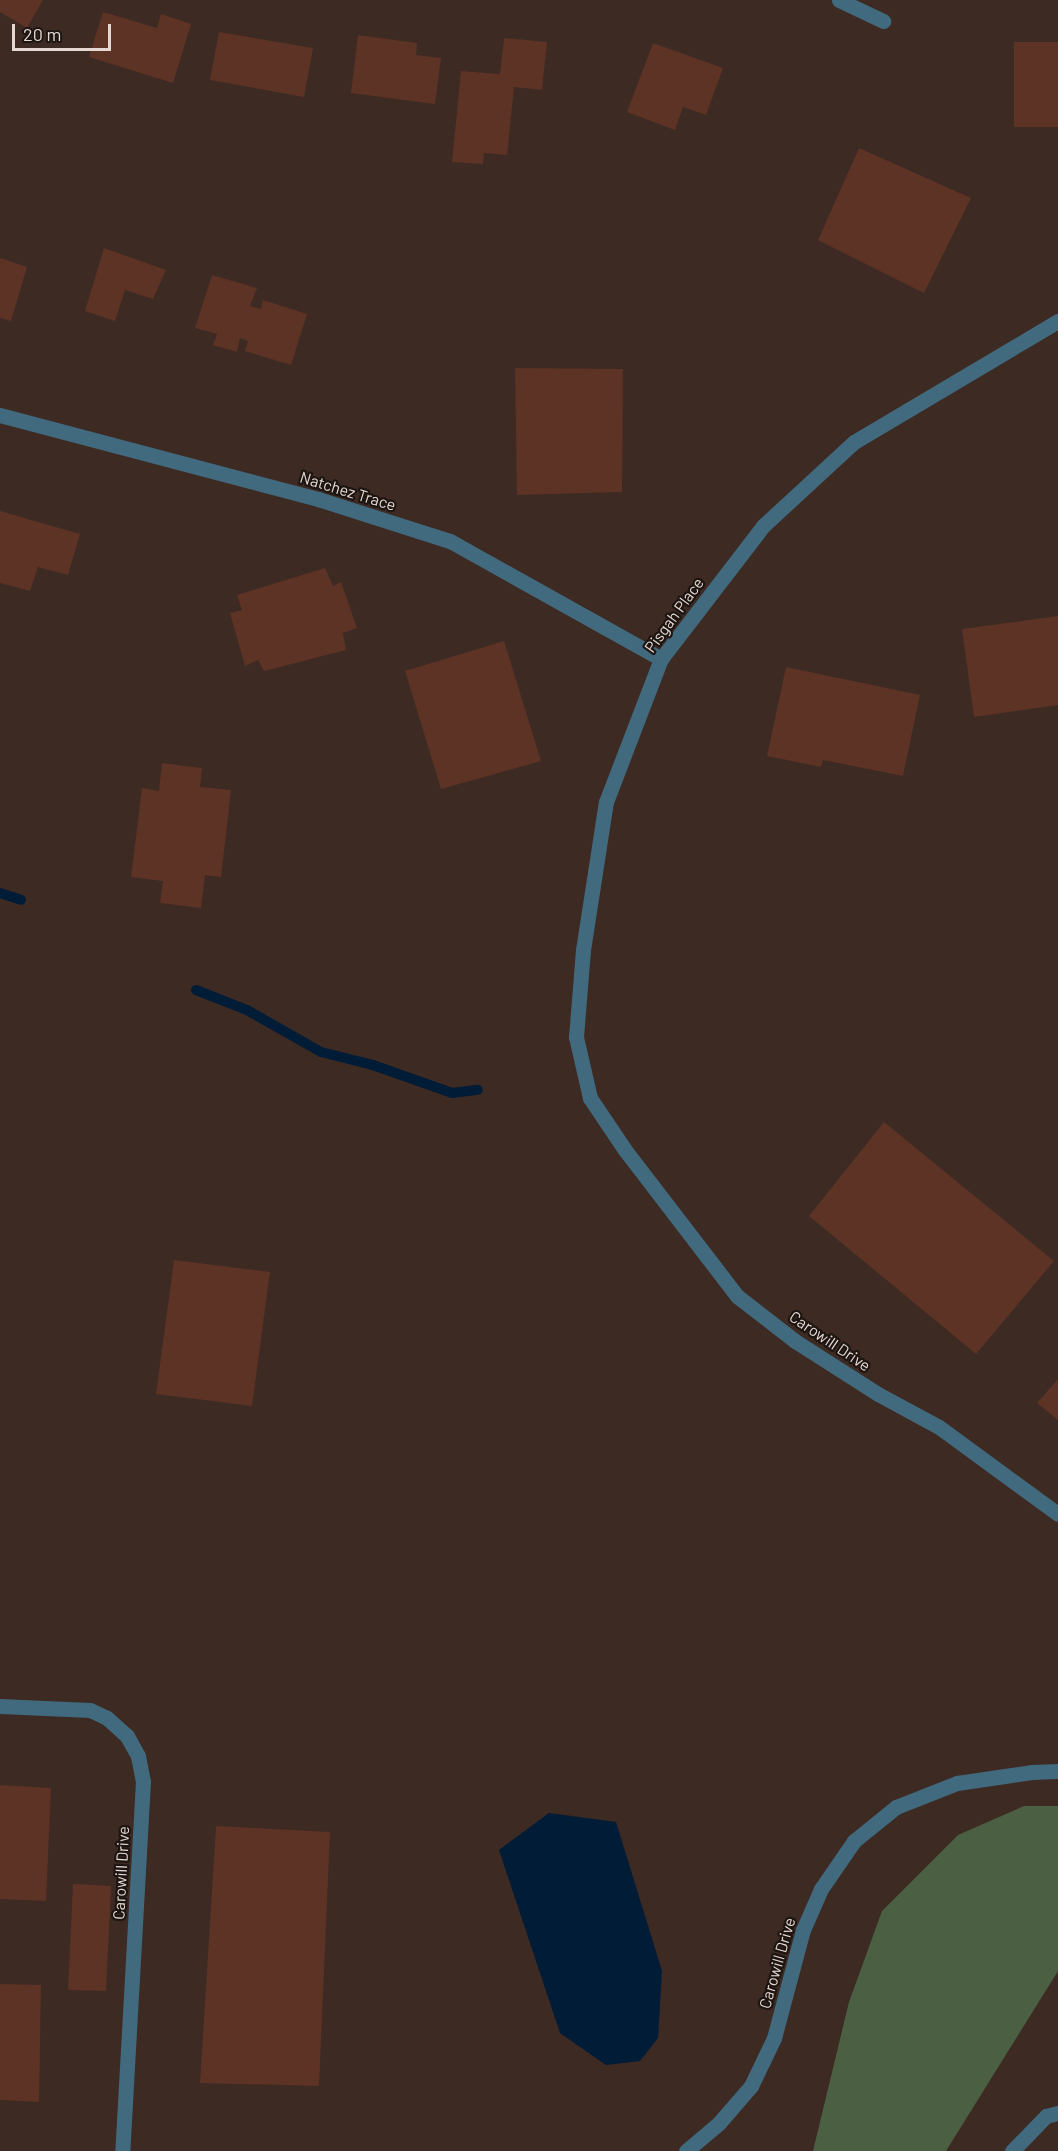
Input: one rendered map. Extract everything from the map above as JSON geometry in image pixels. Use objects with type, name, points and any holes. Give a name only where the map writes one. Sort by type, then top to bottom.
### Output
[{"type":"street","points":[[839,0],[883,21]]},
{"type":"street","name":"Pisgah Place","points":[[625,1150],[590,1098],[576,1037],[583,950],[606,802],[662,659],[764,525],[854,441],[1058,321]]},
{"type":"street","name":"Natchez Trace","points":[[0,415],[318,499],[450,541],[662,659]]},
{"type":"street","name":"Carowill Drive","points":[[625,1150],[737,1296],[795,1341],[878,1394],[939,1427],[1058,1514]]},
{"type":"street","name":"Carowill Drive","points":[[0,1706],[90,1710],[107,1718],[127,1736],[138,1756],[143,1781],[122,2151]]},
{"type":"street","name":"Carowill Drive","points":[[686,2151],[719,2123],[751,2086],[774,2038],[803,1930],[821,1889],[855,1841],[896,1807],[957,1783],[1032,1772],[1058,1771]]},
{"type":"street","points":[[1012,2151],[1046,2116],[1058,2113]]},
{"type":"green space","points":[[1024,1806],[1058,1806],[1058,1971],[946,2151],[813,2151],[849,2002],[882,1911],[958,1835]]},
{"type":"water","points":[[549,1813],[616,1822],[662,1971],[658,2038],[640,2061],[606,2065],[560,2033],[499,1850]]},
{"type":"building","points":[[0,0],[43,0],[27,28],[0,12]]},
{"type":"building","points":[[103,12],[157,28],[161,14],[191,24],[173,83],[89,57]]},
{"type":"building","points":[[219,32],[313,48],[304,97],[210,80]]},
{"type":"building","points":[[358,35],[417,43],[416,55],[441,58],[435,104],[351,93]]},
{"type":"building","points":[[504,38],[547,42],[542,90],[514,87],[507,155],[484,153],[483,164],[452,162],[461,71],[500,74]]},
{"type":"building","points":[[1014,42],[1058,42],[1058,127],[1014,127]]},
{"type":"building","points":[[653,43],[723,68],[706,115],[683,107],[675,130],[627,112]]},
{"type":"building","points":[[859,148],[971,198],[924,293],[818,240]]},
{"type":"building","points":[[104,248],[166,270],[153,299],[125,290],[115,321],[85,311]]},
{"type":"building","points":[[0,258],[27,267],[11,321],[0,318]]},
{"type":"building","points":[[212,275],[257,288],[250,306],[261,309],[263,300],[307,314],[291,365],[245,351],[248,341],[240,338],[237,352],[213,345],[217,334],[195,328]]},
{"type":"building","points":[[515,368],[623,369],[622,492],[517,495]]},
{"type":"building","points":[[0,511],[80,534],[68,575],[38,567],[30,591],[0,583]]},
{"type":"building","points":[[325,568],[333,586],[341,582],[357,628],[343,633],[346,650],[264,671],[258,660],[245,666],[230,613],[242,610],[237,595]]},
{"type":"building","points":[[1058,616],[1058,705],[974,717],[962,629]]},
{"type":"building","points":[[504,641],[541,761],[441,789],[405,671]]},
{"type":"building","points":[[786,667],[920,695],[903,776],[823,760],[821,767],[767,756]]},
{"type":"building","points":[[162,763],[202,768],[200,787],[231,790],[221,877],[205,875],[201,908],[160,903],[163,881],[131,877],[142,788],[159,791]]},
{"type":"building","points":[[884,1122],[1054,1261],[976,1354],[809,1216]]},
{"type":"building","points":[[174,1260],[270,1272],[252,1406],[156,1394]]},
{"type":"building","points":[[1058,1379],[1058,1420],[1037,1403]]},
{"type":"building","points":[[0,1785],[51,1788],[46,1901],[0,1899]]},
{"type":"building","points":[[216,1826],[330,1832],[319,2086],[200,2083]]},
{"type":"building","points":[[73,1884],[111,1886],[106,1991],[68,1990]]},
{"type":"building","points":[[0,1984],[41,1985],[39,2102],[0,2100]]},
{"type":"waterway","points":[[0,893],[21,900]]},
{"type":"waterway","points":[[196,990],[247,1010],[321,1052],[373,1065],[452,1093],[478,1090]]}]
